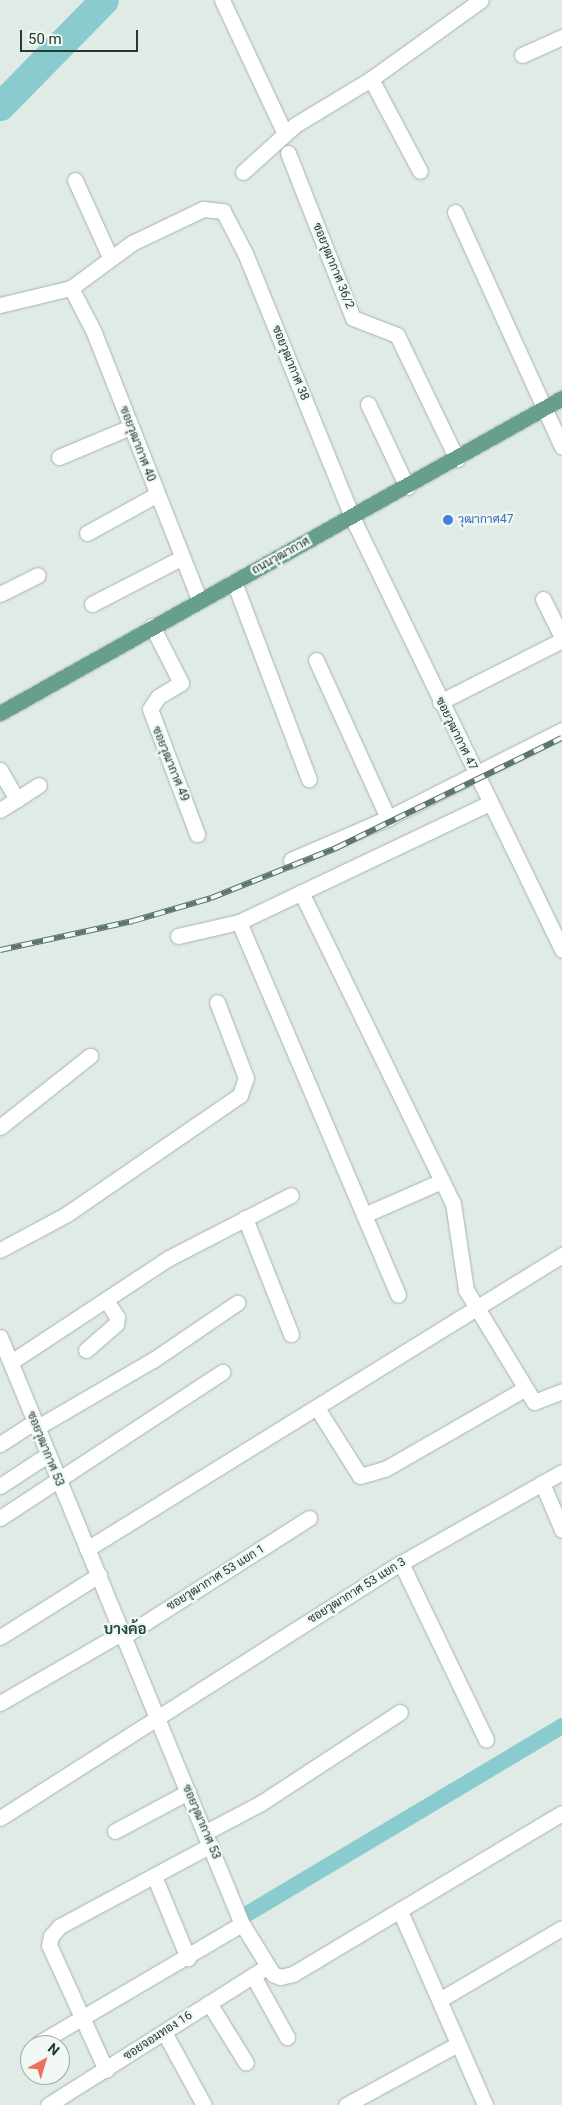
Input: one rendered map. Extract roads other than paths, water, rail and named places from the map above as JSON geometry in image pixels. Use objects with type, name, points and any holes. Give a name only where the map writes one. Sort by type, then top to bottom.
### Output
[{"type":"main road","name":"ถนนวุฒากาศ","points":[[0,713],[152,626],[406,487],[562,398]]},
{"type":"street","points":[[222,0],[285,134]]},
{"type":"street","points":[[243,172],[285,134],[372,79],[478,1]]},
{"type":"street","points":[[522,55],[562,37]]},
{"type":"street","points":[[372,79],[420,171]]},
{"type":"street","name":"ซอยวุฒากาศ 36/2","points":[[288,154],[353,318],[397,335],[456,459]]},
{"type":"street","points":[[0,305],[71,288],[110,257],[75,180]]},
{"type":"street","name":"ซอยวุฒากาศ 38","points":[[110,257],[204,209],[224,211],[245,253],[352,517]]},
{"type":"street","points":[[455,212],[542,409],[562,448]]},
{"type":"street","name":"ซอยวุฒากาศ 40","points":[[71,288],[93,330],[156,496],[200,601]]},
{"type":"street","points":[[368,404],[406,487]]},
{"type":"street","points":[[60,457],[130,427]]},
{"type":"street","points":[[87,533],[156,496]]},
{"type":"street","name":"ซอยวุฒากาศ 47","points":[[352,517],[440,702],[562,950]]},
{"type":"street","points":[[92,604],[181,558]]},
{"type":"street","points":[[0,594],[38,575]]},
{"type":"street","points":[[234,582],[309,779]]},
{"type":"street","points":[[440,702],[562,639],[543,599]]},
{"type":"street","name":"ซอยวุฒากาศ 49","points":[[152,626],[182,682],[158,697],[150,709],[198,834]]},
{"type":"street","points":[[316,660],[388,818]]},
{"type":"street","points":[[291,860],[388,818],[562,730]]},
{"type":"street","points":[[0,770],[17,799]]},
{"type":"street","points":[[0,810],[39,784]]},
{"type":"street","points":[[178,936],[239,922],[490,803]]},
{"type":"street","points":[[300,892],[454,1203],[462,1282],[524,1389],[539,1402],[562,1391]]},
{"type":"street","points":[[239,922],[398,1294]]},
{"type":"street","points":[[0,1250],[68,1214],[240,1095],[246,1078],[217,1002]]},
{"type":"street","points":[[0,1127],[90,1056]]},
{"type":"street","points":[[364,1215],[442,1181]]},
{"type":"street","points":[[6,1360],[106,1300],[169,1258],[291,1195]]},
{"type":"street","points":[[245,1218],[291,1334]]},
{"type":"street","points":[[87,1549],[316,1408],[476,1305],[562,1255]]},
{"type":"street","points":[[86,1350],[116,1324],[116,1317],[106,1300]]},
{"type":"street","points":[[0,1444],[154,1360],[237,1303]]},
{"type":"street","name":"ซอยวุฒากาศ 53","points":[[0,1337],[6,1360],[99,1576],[242,1924],[268,1966]]},
{"type":"street","points":[[0,1518],[58,1482],[222,1372]]},
{"type":"street","points":[[316,1408],[360,1476],[385,1469],[524,1389]]},
{"type":"street","points":[[0,1486],[47,1455]]},
{"type":"street","name":"ซอยวุฒากาศ 53 แยก 3","points":[[0,1818],[401,1563],[562,1472]]},
{"type":"street","points":[[542,1483],[562,1530]]},
{"type":"street","name":"ซอยวุฒากาศ 53 แยก 1","points":[[0,1703],[122,1635],[309,1518]]},
{"type":"street","points":[[401,1563],[486,1740]]},
{"type":"street","points":[[0,1637],[99,1576]]},
{"type":"street","points":[[106,2070],[49,1944],[51,1936],[60,1926],[154,1876],[400,1712]]},
{"type":"street","points":[[115,1831],[188,1792]]},
{"type":"street","points":[[268,1966],[280,1977],[293,1974],[562,1813]]},
{"type":"street","points":[[154,1876],[188,1958]]},
{"type":"street","points":[[400,1911],[485,2105]]},
{"type":"street","points":[[53,2035],[188,1958],[242,1924]]},
{"type":"street","points":[[440,1999],[562,1928]]},
{"type":"street","name":"ซอยจอมทอง 16","points":[[48,2105],[268,1966]]},
{"type":"street","points":[[253,1976],[288,2037]]},
{"type":"street","points":[[209,2003],[246,2063]]},
{"type":"street","points":[[164,2032],[204,2105]]},
{"type":"street","points":[[346,2105],[458,2044]]},
{"type":"waterway","points":[[0,106],[104,0]]},
{"type":"waterway","points":[[247,1914],[562,1726]]},
{"type":"railway","points":[[0,950],[133,921],[211,898],[336,848],[562,738]]},
{"type":"place","name":"วุฒากาศ47","points":[[448,520]]},
{"type":"district","name":"บางค้อ","points":[[125,1630]]}]
